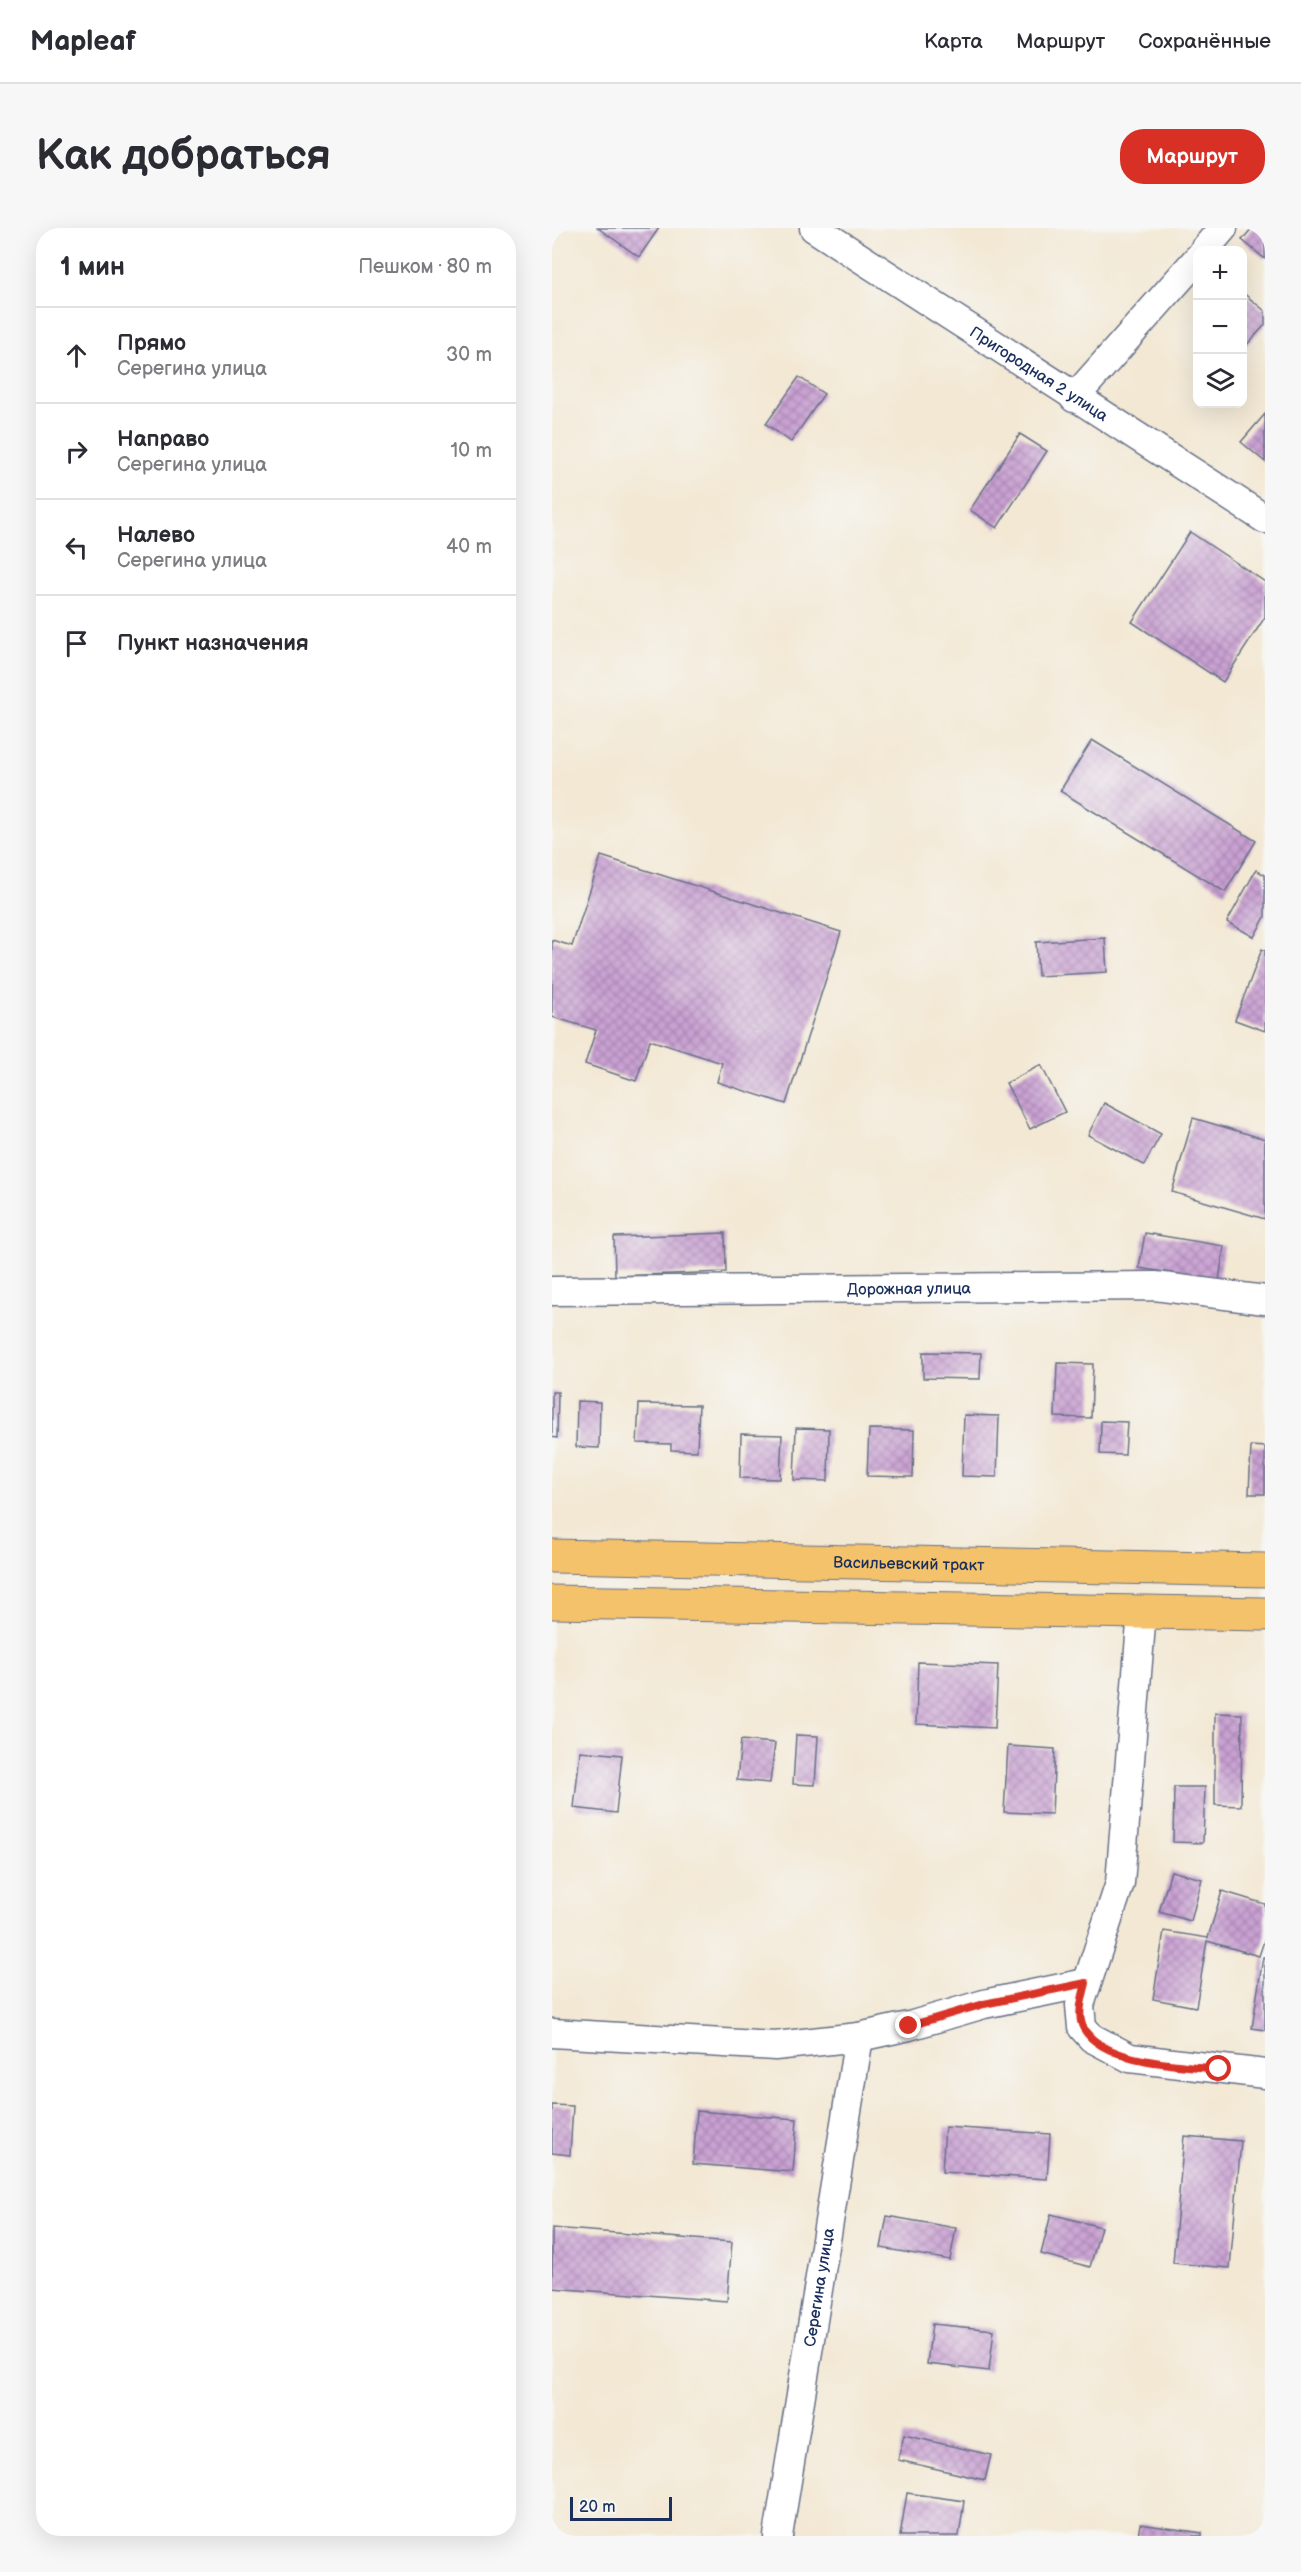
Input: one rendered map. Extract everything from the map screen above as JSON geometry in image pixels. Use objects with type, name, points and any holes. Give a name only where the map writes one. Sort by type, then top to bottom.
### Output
[{"type":"main road","name":"Васильевский тракт","points":[[552,1556],[1265,1570]]},
{"type":"main road","points":[[552,1602],[1265,1614]]},
{"type":"street","name":"Пригородная 2 улица","points":[[814,228],[1074,398],[1265,519]]},
{"type":"street","points":[[1207,246],[1223,228]]},
{"type":"street","points":[[1074,398],[1193,263]]},
{"type":"street","name":"Дорожная улица","points":[[552,1291],[1155,1286],[1265,1300]]},
{"type":"street","points":[[1142,1611],[1120,1883],[1080,2005],[1082,2027],[1092,2038],[1108,2048],[1138,2060],[1265,2074]]},
{"type":"street","points":[[552,2033],[775,2046],[859,2037],[909,2026],[984,2004],[1086,1983]]},
{"type":"street","name":"Серегина улица","points":[[778,2536],[859,2037]]},
{"type":"building","points":[[598,228],[659,228],[639,257]]},
{"type":"building","points":[[1252,228],[1265,228],[1265,259],[1242,240]]},
{"type":"building","points":[[1247,296],[1265,311],[1265,325],[1247,345]]},
{"type":"building","points":[[799,377],[824,394],[791,442],[766,424]]},
{"type":"building","points":[[1265,414],[1265,462],[1241,442]]},
{"type":"building","points":[[1020,434],[1047,451],[997,528],[970,510]]},
{"type":"building","points":[[1190,532],[1265,582],[1265,617],[1223,682],[1132,622]]},
{"type":"building","points":[[1092,740],[1256,841],[1225,892],[1060,791]]},
{"type":"building","points":[[601,856],[841,932],[786,1104],[717,1082],[722,1063],[650,1040],[636,1081],[585,1064],[596,1030],[552,1017],[552,940],[572,946]]},
{"type":"building","points":[[1256,870],[1265,875],[1265,917],[1254,937],[1227,922]]},
{"type":"building","points":[[1105,938],[1107,972],[1038,976],[1036,942]]},
{"type":"building","points":[[1262,949],[1265,951],[1265,1031],[1235,1020]]},
{"type":"building","points":[[1041,1065],[1065,1112],[1030,1129],[1006,1083]]},
{"type":"building","points":[[1104,1103],[1161,1134],[1144,1165],[1088,1135]]},
{"type":"building","points":[[1193,1118],[1265,1139],[1265,1219],[1172,1192]]},
{"type":"building","points":[[725,1233],[726,1272],[615,1276],[614,1237]]},
{"type":"building","points":[[1145,1233],[1224,1246],[1219,1281],[1139,1268]]},
{"type":"building","points":[[923,1352],[981,1353],[980,1379],[923,1378]]},
{"type":"building","points":[[1057,1363],[1093,1364],[1091,1418],[1055,1417]]},
{"type":"building","points":[[552,1392],[558,1392],[557,1438],[552,1437]]},
{"type":"building","points":[[577,1401],[600,1402],[599,1448],[576,1447]]},
{"type":"building","points":[[639,1404],[699,1405],[697,1451],[671,1450],[671,1444],[637,1443]]},
{"type":"building","points":[[964,1415],[999,1416],[997,1477],[962,1476]]},
{"type":"building","points":[[1101,1421],[1127,1422],[1125,1455],[1100,1454]]},
{"type":"building","points":[[796,1428],[829,1429],[828,1481],[794,1480]]},
{"type":"building","points":[[869,1429],[914,1430],[913,1477],[867,1476]]},
{"type":"building","points":[[741,1434],[782,1435],[780,1479],[740,1478]]},
{"type":"building","points":[[1251,1446],[1265,1447],[1265,1494],[1249,1494]]},
{"type":"building","points":[[918,1662],[998,1665],[995,1728],[916,1724]]},
{"type":"building","points":[[1215,1713],[1242,1714],[1241,1806],[1215,1805]]},
{"type":"building","points":[[796,1735],[818,1736],[815,1785],[793,1784]]},
{"type":"building","points":[[741,1740],[775,1743],[770,1783],[737,1780]]},
{"type":"building","points":[[1008,1746],[1055,1749],[1052,1814],[1004,1812]]},
{"type":"building","points":[[580,1751],[622,1755],[616,1813],[574,1808]]},
{"type":"building","points":[[1174,1787],[1205,1787],[1203,1843],[1173,1842]]},
{"type":"building","points":[[1171,1871],[1202,1879],[1191,1921],[1159,1912]]},
{"type":"building","points":[[1222,1891],[1265,1904],[1265,1938],[1259,1956],[1207,1941],[1196,2007],[1153,1999],[1164,1931],[1208,1938]]},
{"type":"building","points":[[1263,1957],[1265,1957],[1265,2030],[1252,2028]]},
{"type":"building","points":[[552,2105],[573,2106],[570,2155],[552,2153]]},
{"type":"building","points":[[697,2111],[797,2119],[793,2172],[693,2164]]},
{"type":"building","points":[[945,2127],[1050,2134],[1047,2179],[942,2172]]},
{"type":"building","points":[[1184,2136],[1241,2141],[1230,2268],[1173,2263]]},
{"type":"building","points":[[1051,2214],[1101,2227],[1090,2267],[1041,2254]]},
{"type":"building","points":[[887,2216],[956,2228],[950,2260],[881,2248]]},
{"type":"building","points":[[552,2228],[732,2242],[727,2301],[552,2288]]},
{"type":"building","points":[[932,2324],[994,2330],[989,2371],[927,2364]]},
{"type":"building","points":[[904,2435],[991,2455],[985,2480],[898,2460]]},
{"type":"building","points":[[907,2493],[964,2501],[959,2536],[900,2536]]},
{"type":"building","points":[[1140,2524],[1202,2533],[1202,2536],[1138,2536]]},
{"type":"route","points":[[909,2026],[984,2004],[1086,1983],[1080,2005],[1082,2027],[1092,2038],[1130,2058],[1219,2069]]}]
